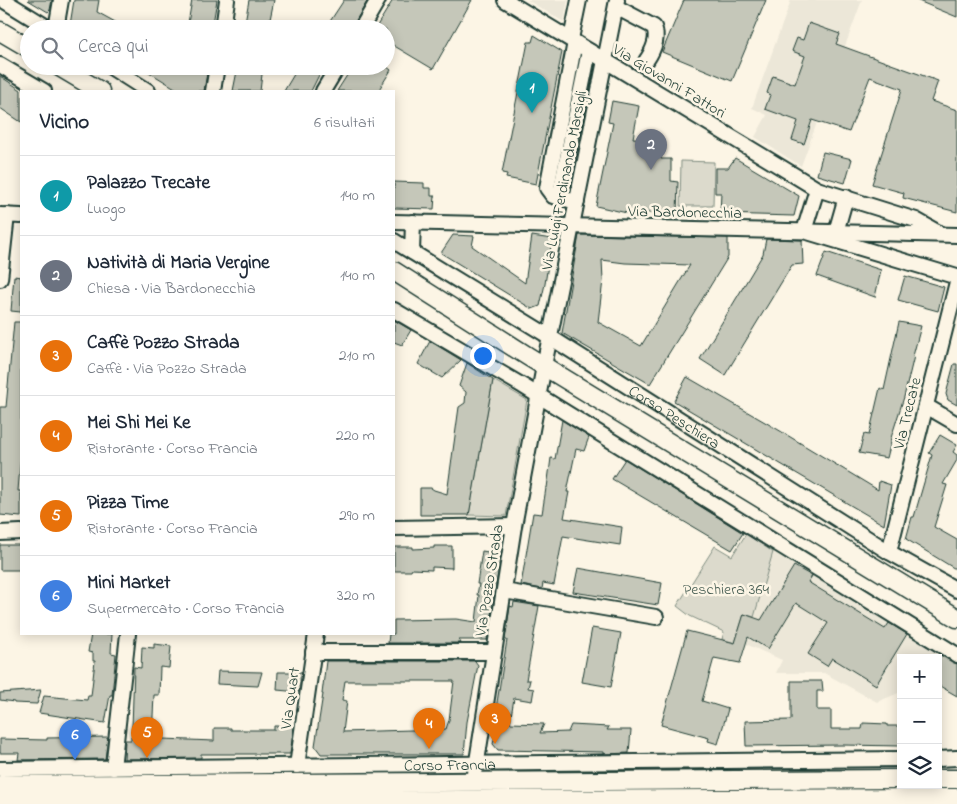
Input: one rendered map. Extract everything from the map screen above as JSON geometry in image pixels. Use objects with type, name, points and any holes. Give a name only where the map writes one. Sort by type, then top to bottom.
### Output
[{"type":"main road","points":[[0,31],[20,43]]},
{"type":"main road","points":[[73,75],[98,90]]},
{"type":"main road","name":"Corso Peschiera","points":[[395,272],[544,366],[957,618]]},
{"type":"main road","name":"Corso Francia","points":[[0,785],[471,776],[897,779]]},
{"type":"main road","points":[[942,779],[957,779]]},
{"type":"main road","points":[[0,802],[461,802],[957,798]]},
{"type":"street","points":[[3,0],[35,20]]},
{"type":"street","points":[[58,20],[61,0]]},
{"type":"street","points":[[224,20],[227,0]]},
{"type":"street","points":[[366,20],[378,0]]},
{"type":"street","name":"Via Giovanni Fattori","points":[[505,0],[817,189],[916,220],[942,234]]},
{"type":"street","points":[[577,202],[553,196],[547,188],[573,41],[578,0]]},
{"type":"street","points":[[616,4],[654,27],[657,33],[654,51],[646,61]]},
{"type":"street","name":"Via Luigi Ferdinando Marsigli","points":[[544,366],[616,4]]},
{"type":"street","points":[[559,198],[589,51]]},
{"type":"street","points":[[0,65],[42,90]]},
{"type":"street","points":[[123,75],[146,90]]},
{"type":"street","points":[[213,90],[216,75]]},
{"type":"street","points":[[324,90],[333,75]]},
{"type":"street","points":[[817,189],[804,231],[957,277]]},
{"type":"street","points":[[836,232],[846,198]]},
{"type":"street","points":[[0,279],[3,215],[20,216]]},
{"type":"street","name":"Via Bardonecchia","points":[[395,222],[957,235]]},
{"type":"street","points":[[412,252],[413,222]]},
{"type":"street","name":"Corso Peschiera","points":[[395,242],[550,337],[889,552],[957,590]]},
{"type":"street","name":"Via Trecate","points":[[889,552],[957,282]]},
{"type":"street","points":[[395,311],[539,395],[957,655]]},
{"type":"street","name":"Via Pozzo Strada","points":[[471,776],[544,366]]},
{"type":"street","points":[[926,406],[957,424]]},
{"type":"street","points":[[395,528],[514,526]]},
{"type":"street","points":[[0,532],[20,532]]},
{"type":"street","points":[[504,591],[656,617]]},
{"type":"street","points":[[113,768],[128,635]]},
{"type":"street","name":"Via Quart","points":[[297,766],[316,635]]},
{"type":"street","points":[[313,652],[494,652]]},
{"type":"street","points":[[942,759],[957,758]]},
{"type":"street","name":"Corso Francia","points":[[0,769],[297,766],[471,776],[897,759]]},
{"type":"street","points":[[461,802],[471,776]]},
{"type":"shaded area","points":[[527,0],[568,0],[564,22]]},
{"type":"shaded area","points":[[791,0],[862,0],[801,166],[755,137],[767,115],[752,108]]},
{"type":"shaded area","points":[[773,552],[936,652],[935,654],[897,654],[897,694],[877,702],[824,673],[776,673],[782,660],[746,644]]},
{"type":"green space","points":[[681,161],[714,162],[713,206],[680,206]]},
{"type":"green space","points":[[493,380],[527,400],[506,516],[469,515]]},
{"type":"green space","name":"Peschiera 364","points":[[746,534],[773,552],[754,617],[744,614],[735,643],[722,639],[724,632],[690,616],[677,606],[715,546],[732,556]]},
{"type":"building","points":[[28,0],[52,0],[50,10],[48,12]]},
{"type":"building","points":[[74,0],[99,0],[97,12],[112,20],[71,20]]},
{"type":"building","points":[[192,0],[217,0],[214,20],[189,20]]},
{"type":"building","points":[[249,0],[274,0],[270,20],[245,20]]},
{"type":"building","points":[[344,0],[368,0],[356,20],[331,20]]},
{"type":"building","points":[[393,0],[472,0],[433,69],[395,46],[395,20],[381,20]]},
{"type":"building","points":[[684,0],[766,0],[732,81],[662,52]]},
{"type":"building","points":[[916,0],[957,0],[957,17]]},
{"type":"building","points":[[809,23],[840,34],[836,44],[938,81],[931,101],[957,110],[957,212],[903,198],[904,193],[872,184],[902,89],[870,77],[849,132],[812,120],[804,144],[792,140],[798,121],[765,109],[770,95],[767,93],[773,76],[795,84],[805,56],[792,51],[797,38],[803,40]]},
{"type":"building","points":[[534,35],[562,52],[536,184],[506,178],[507,174],[502,173],[528,42],[532,42]]},
{"type":"building","points":[[154,75],[207,75],[204,90],[178,90]]},
{"type":"building","points":[[236,75],[262,75],[260,90],[233,90]]},
{"type":"building","points":[[294,75],[319,75],[312,90],[285,90]]},
{"type":"building","points":[[347,75],[388,75],[379,90],[338,90]]},
{"type":"building","points":[[0,76],[21,90],[20,121],[0,108]]},
{"type":"building","points":[[612,101],[639,106],[633,138],[661,140],[661,159],[671,159],[671,181],[678,182],[677,213],[627,213],[596,206],[613,123],[608,122]]},
{"type":"building","points":[[823,152],[852,159],[845,183],[817,175]]},
{"type":"building","points":[[735,158],[799,196],[794,216],[720,214],[721,193],[715,193],[715,168],[728,168]]},
{"type":"building","points":[[395,182],[424,183],[424,188],[431,188],[431,196],[435,196],[434,209],[395,208]]},
{"type":"building","points":[[453,235],[474,236],[472,246],[525,283],[532,236],[552,239],[540,306],[532,309],[441,253]]},
{"type":"building","points":[[579,235],[728,238],[728,257],[650,384],[562,333]],"holes":[[[602,260],[625,263],[690,265],[641,346],[598,322],[603,280]]]},
{"type":"building","points":[[766,239],[802,240],[803,264],[792,265],[725,375],[700,359],[763,254]]},
{"type":"building","points":[[826,252],[881,270],[875,297],[817,276]]},
{"type":"building","points":[[14,276],[20,277],[20,312],[11,311]]},
{"type":"building","points":[[905,276],[944,287],[938,311],[898,300]]},
{"type":"building","points":[[395,321],[411,330],[402,345],[395,342]]},
{"type":"building","points":[[14,322],[20,322],[20,466],[18,491],[20,491],[20,517],[0,515],[0,407],[6,407]]},
{"type":"building","points":[[899,322],[921,326],[887,458],[859,453],[864,434],[869,435],[880,388],[884,390]]},
{"type":"building","points":[[430,341],[461,360],[442,378],[418,364]]},
{"type":"building","points":[[467,363],[493,380],[469,515],[420,515],[420,488],[431,488],[447,494],[459,407],[465,403],[466,392],[459,386]]},
{"type":"building","points":[[954,364],[957,364],[957,405],[948,400],[946,394]]},
{"type":"building","points":[[687,377],[878,490],[879,481],[891,485],[884,525],[674,401]]},
{"type":"building","points":[[562,420],[589,437],[584,451],[576,449],[564,518],[622,527],[620,545],[563,536],[554,585],[543,583],[542,589],[521,585],[533,513],[542,514],[551,458],[555,459]]},
{"type":"building","points":[[940,435],[957,445],[953,452],[957,455],[957,460],[943,484],[947,485],[934,527],[957,540],[957,570],[906,539],[932,455],[929,453]]},
{"type":"building","points":[[625,459],[743,533],[732,550],[612,479]]},
{"type":"building","points":[[0,545],[20,545],[20,570],[0,570]]},
{"type":"building","points":[[434,546],[452,546],[452,568],[432,567],[432,570],[412,569],[411,571],[395,571],[395,547],[413,547],[413,549],[434,548]]},
{"type":"building","points":[[482,551],[501,554],[487,640],[459,640],[461,643],[388,643],[389,635],[395,635],[395,620],[456,619],[476,622],[479,595],[477,595],[479,584],[477,584]]},
{"type":"building","points":[[794,566],[812,576],[808,582],[885,629],[889,623],[907,634],[876,685],[832,658],[827,666],[808,654],[828,623],[796,603],[768,649],[748,637],[740,663],[714,658],[702,701],[728,709],[718,744],[708,741],[709,738],[661,725],[687,631],[735,643],[744,614],[761,620]]},
{"type":"building","points":[[578,568],[662,583],[658,605],[573,592]]},
{"type":"building","points":[[514,602],[539,606],[526,680],[530,680],[528,688],[534,689],[532,701],[514,698],[510,723],[544,724],[540,733],[568,732],[571,725],[609,727],[607,730],[631,730],[629,753],[604,754],[604,752],[498,750],[493,744],[500,716],[495,715],[507,640],[505,640],[510,606],[513,607]]},
{"type":"building","points":[[592,628],[621,633],[611,687],[582,682]]},
{"type":"building","points":[[91,635],[112,635],[111,653],[116,654],[112,695],[110,695],[105,723],[39,713],[44,696],[87,700],[88,696],[91,696],[95,661],[93,661],[93,653],[88,652]]},
{"type":"building","points":[[154,644],[171,646],[169,668],[160,667],[159,695],[154,695],[152,737],[214,741],[214,728],[274,730],[274,726],[294,726],[290,754],[201,754],[201,758],[124,759],[125,740],[131,740],[131,736],[142,736],[142,729],[132,728],[134,667],[141,668],[142,647],[154,648]]},
{"type":"building","points":[[942,656],[957,664],[957,696],[942,687]]},
{"type":"building","points":[[326,661],[475,661],[478,665],[467,722],[464,754],[321,754],[315,746]],"holes":[[[345,681],[454,681],[446,729],[343,732],[347,701],[342,700]]]},
{"type":"building","points":[[218,671],[262,672],[258,686],[217,684]]},
{"type":"building","points":[[278,672],[302,672],[299,692],[277,690]]},
{"type":"building","points":[[791,681],[822,681],[823,691],[817,691],[817,710],[831,710],[831,729],[862,729],[863,723],[897,726],[897,746],[746,746],[745,721],[791,720]]},
{"type":"building","points":[[41,690],[37,704],[0,700],[0,693]]},
{"type":"building","points":[[108,737],[105,759],[18,760],[19,753],[0,753],[0,739],[47,740],[47,738]]},
{"type":"place","name":"Palazzo Trecate","points":[[532,113]]},
{"type":"place","name":"Natività di Maria Vergine","points":[[651,170]]},
{"type":"place","name":"Caffè Pozzo Strada","points":[[495,744]]},
{"type":"place","name":"Mei Shi Mei Ke","points":[[429,749]]},
{"type":"place","name":"Pizza Time","points":[[147,758]]},
{"type":"place","name":"Mini Market","points":[[75,760]]}]
